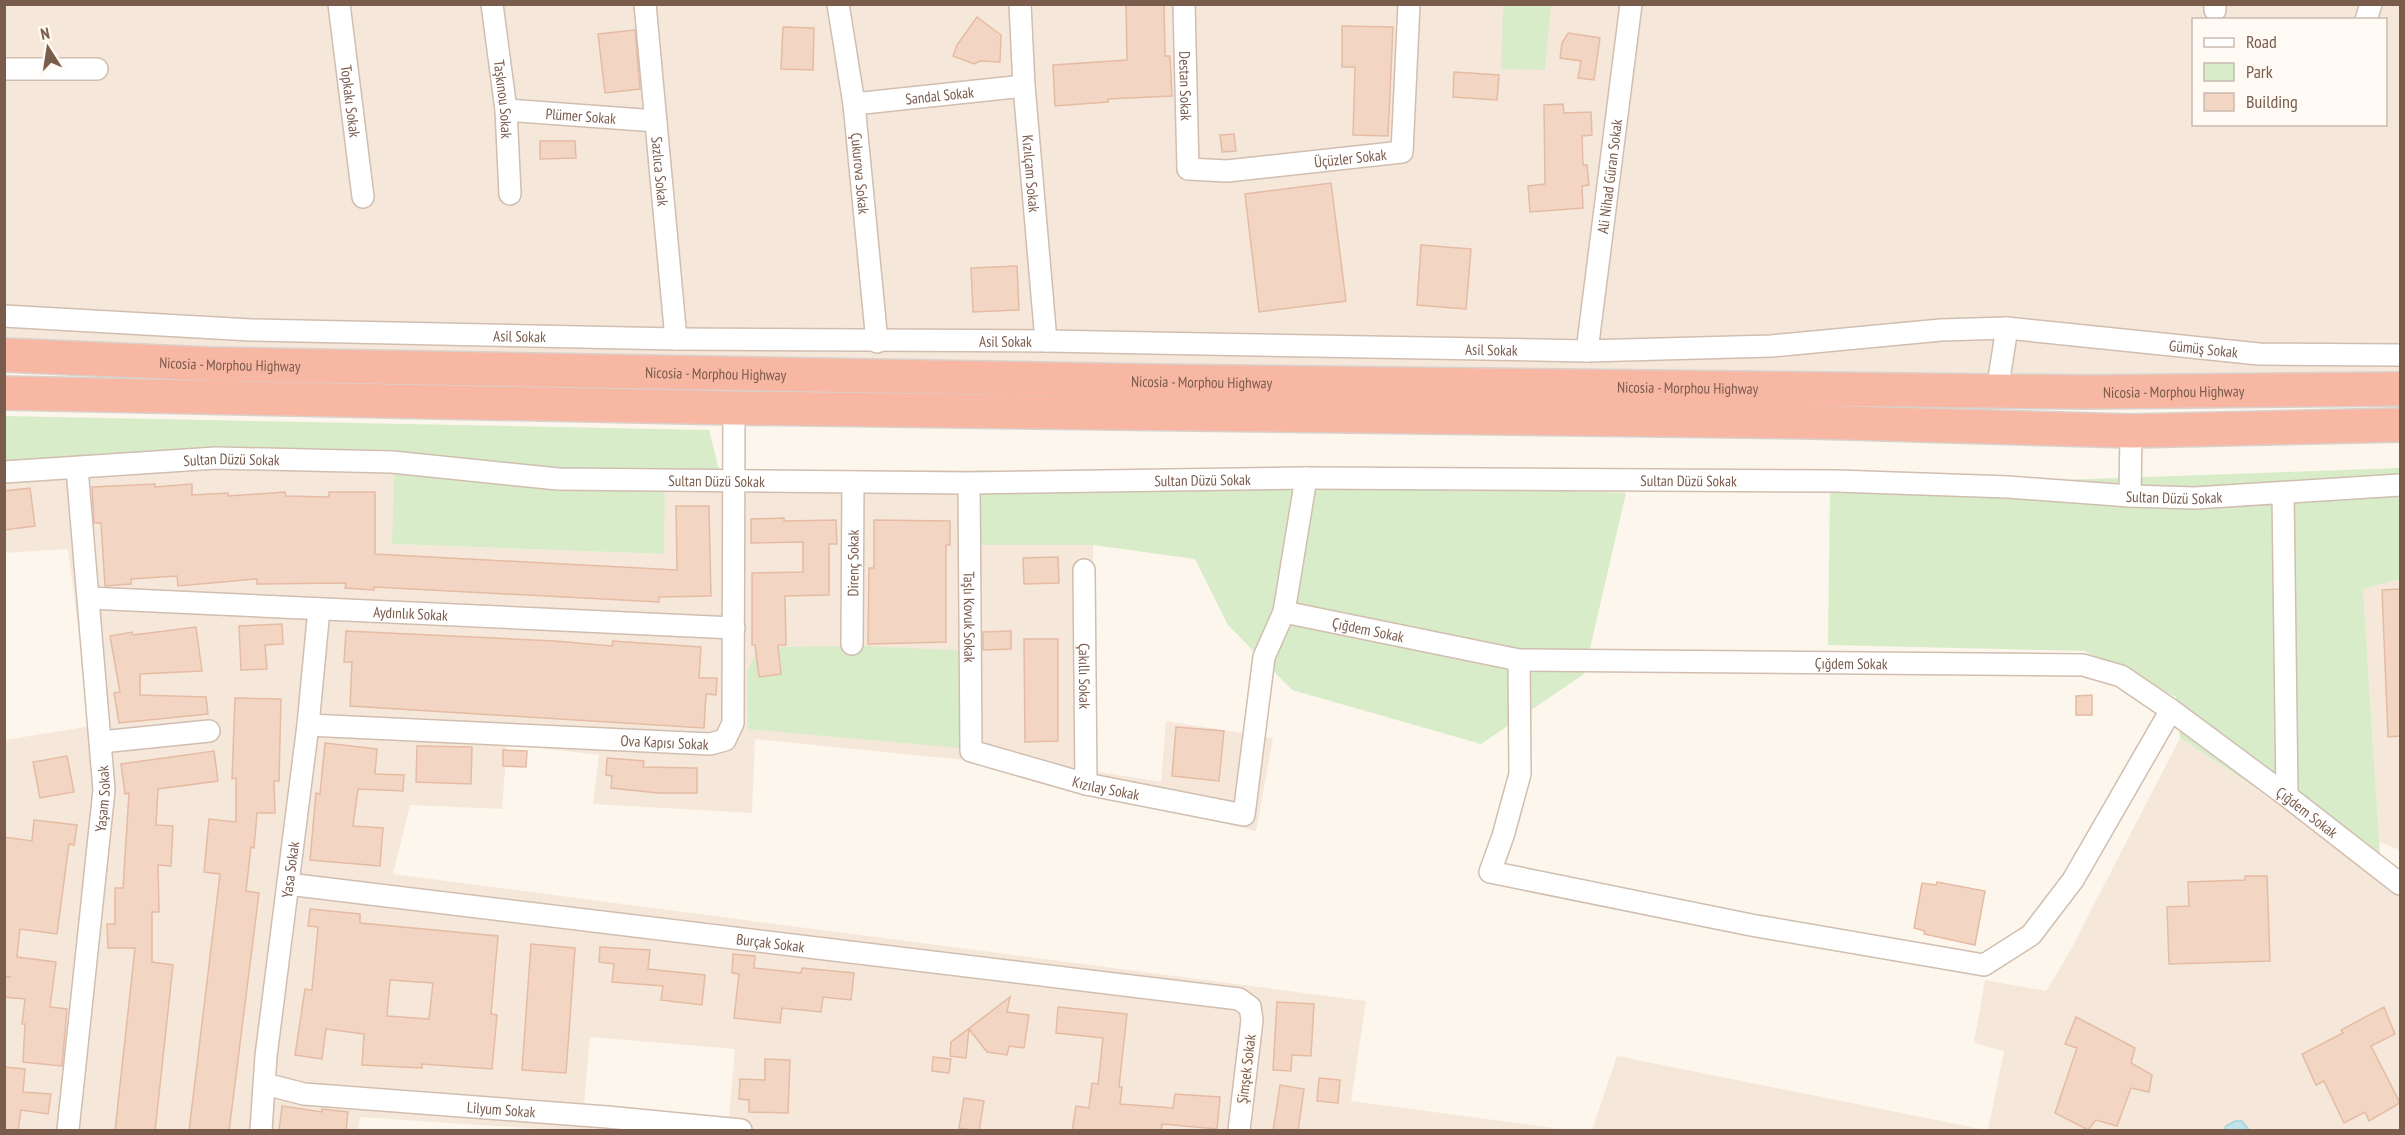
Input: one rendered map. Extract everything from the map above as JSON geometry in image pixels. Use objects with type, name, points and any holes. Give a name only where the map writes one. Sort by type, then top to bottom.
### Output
[{"type":"highway","name":"Nicosia - Morphou Highway","points":[[4,355],[210,364],[688,374],[1997,391],[2221,392],[2400,389]]},
{"type":"highway","points":[[4,393],[734,408],[1813,422],[2131,431],[2400,425]]},
{"type":"street","name":"Topkakı Sokak","points":[[339,4],[363,197]]},
{"type":"street","name":"Taşkınou Sokak","points":[[492,4],[506,110],[510,194]]},
{"type":"street","name":"Sazlıca Sokak","points":[[645,4],[676,339]]},
{"type":"street","name":"Çukurova Sokak","points":[[838,4],[854,104],[877,342]]},
{"type":"street","name":"Kızılçam Sokak","points":[[1020,4],[1024,86],[1046,341]]},
{"type":"street","name":"Destan Sokak","points":[[1184,4],[1188,169]]},
{"type":"street","name":"Üçüzler Sokak","points":[[1188,169],[1227,171],[1402,152],[1408,4]]},
{"type":"street","name":"Ali Nihad Güran Sokak","points":[[1587,351],[1631,4]]},
{"type":"street","points":[[4,69],[97,69]]},
{"type":"street","name":"Sandal Sokak","points":[[854,104],[1024,86]]},
{"type":"street","name":"Plümer Sokak","points":[[506,110],[656,121]]},
{"type":"street","name":"Asil Sokak","points":[[4,316],[251,330],[676,339],[877,342],[1046,341],[1587,351],[1771,346],[1941,330],[2007,328]]},
{"type":"street","points":[[1997,391],[2007,328]]},
{"type":"street","name":"Gümüş Sokak","points":[[2007,328],[2259,354],[2400,355]]},
{"type":"street","name":"Ova Kapısı Sokak","points":[[308,725],[710,744],[725,740],[733,723],[734,408]]},
{"type":"street","points":[[2130,496],[2131,431]]},
{"type":"street","name":"Sultan Düzü Sokak","points":[[4,472],[216,458],[392,462],[558,479],[853,483],[1306,478],[1837,481],[2008,487],[2130,496],[2195,498],[2400,486]]},
{"type":"street","name":"Yaşam Sokak","points":[[68,1131],[104,790],[77,468]]},
{"type":"street","points":[[1284,612],[1306,478]]},
{"type":"street","name":"Direnç Sokak","points":[[852,644],[853,483]]},
{"type":"street","name":"Taşlı Kovuk Sokak","points":[[969,483],[971,751]]},
{"type":"street","points":[[2283,493],[2287,796]]},
{"type":"street","name":"Çakıllı Sokak","points":[[1084,570],[1086,784]]},
{"type":"street","name":"Aydınlık Sokak","points":[[89,598],[734,628]]},
{"type":"street","name":"Yasa Sokak","points":[[261,1131],[266,1056],[308,725],[318,609]]},
{"type":"street","name":"Çığdem Sokak","points":[[1284,612],[1519,660],[2083,665],[2121,676],[2171,710],[2400,884]]},
{"type":"street","name":"Kızılay Sokak","points":[[971,751],[1086,784],[1244,815],[1264,657],[1284,612]]},
{"type":"street","points":[[1519,660],[1520,774],[1503,836],[1490,872],[1751,925],[1984,965],[2031,935],[2073,880],[2171,710]]},
{"type":"street","points":[[100,741],[209,731]]},
{"type":"street","name":"Burçak Sokak","points":[[288,884],[1239,999],[1250,1007]]},
{"type":"street","name":"Şimşek Sokak","points":[[1239,1131],[1252,1020],[1250,1007]]},
{"type":"street","name":"Lilyum Sokak","points":[[265,1084],[304,1094],[607,1124],[741,1131]]},
{"type":"shaded area","points":[[5,5],[2400,5],[2400,380],[5,354]]},
{"type":"shaded area","points":[[210,447],[395,450],[393,544],[663,554],[664,470],[978,470],[980,545],[1093,545],[1094,771],[1161,782],[1166,721],[1273,738],[1256,831],[964,760],[755,739],[752,813],[593,804],[599,755],[507,744],[502,809],[410,805],[393,874],[1366,1001],[1351,1101],[1569,1130],[555,1130],[360,1117],[358,1130],[5,1130],[5,740],[91,726],[68,549],[5,553],[5,462]],"holes":[[[590,1037],[735,1049],[729,1117],[584,1105]]]},
{"type":"shaded area","points":[[2400,579],[2400,850],[2379,842],[2363,588]]},
{"type":"shaded area","points":[[2180,738],[2400,886],[2400,1130],[1988,1130],[2004,1051],[1974,1043],[1985,980],[2046,991],[2069,953]]},
{"type":"shaded area","points":[[1617,1056],[1986,1130],[1592,1130]]},
{"type":"green space","points":[[1503,5],[1551,5],[1545,70],[1501,69]]},
{"type":"green space","points":[[5,416],[709,430],[719,470],[665,470],[664,554],[392,544],[395,450],[210,447],[5,462]]},
{"type":"green space","points":[[2400,468],[2400,579],[2363,589],[2381,871],[2180,738],[2176,697],[2084,651],[1828,645],[1830,488]]},
{"type":"green space","points":[[978,470],[1626,493],[1584,674],[1481,744],[1292,690],[1228,625],[1195,559],[1093,545],[980,545]]},
{"type":"green space","points":[[864,646],[972,651],[971,749],[748,729],[747,672],[759,647]]},
{"type":"water","points":[[2235,1121],[2242,1121],[2249,1130],[2224,1130],[2226,1126]]},
{"type":"building","points":[[1126,4],[1164,4],[1165,56],[1170,56],[1172,96],[1108,99],[1108,102],[1055,106],[1053,65],[1127,60]]},
{"type":"building","points":[[977,17],[1001,35],[1000,62],[980,61],[974,64],[953,56],[957,45]]},
{"type":"building","points":[[1342,26],[1393,27],[1388,136],[1353,135],[1355,67],[1342,67]]},
{"type":"building","points":[[783,27],[814,28],[813,70],[781,69]]},
{"type":"building","points":[[635,30],[640,89],[605,93],[598,34]]},
{"type":"building","points":[[1568,33],[1600,38],[1594,80],[1578,78],[1581,61],[1560,58],[1562,43]]},
{"type":"building","points":[[1454,72],[1499,75],[1497,100],[1453,97]]},
{"type":"building","points":[[1563,104],[1564,113],[1591,112],[1592,135],[1582,136],[1583,165],[1587,165],[1589,185],[1582,186],[1583,208],[1530,212],[1528,186],[1545,184],[1544,105]]},
{"type":"building","points":[[1234,134],[1236,151],[1222,152],[1220,135]]},
{"type":"building","points":[[540,141],[575,141],[576,158],[540,159]]},
{"type":"building","points":[[1331,183],[1346,301],[1259,312],[1245,194]]},
{"type":"building","points":[[1421,245],[1471,249],[1466,309],[1417,305]]},
{"type":"building","points":[[1017,266],[1019,310],[973,312],[971,268]]},
{"type":"building","points":[[155,484],[155,487],[192,484],[192,495],[228,493],[228,496],[285,492],[286,496],[329,497],[329,492],[375,492],[375,554],[677,570],[676,506],[709,506],[711,596],[659,597],[659,602],[374,587],[374,590],[345,588],[346,583],[257,584],[257,579],[178,586],[177,576],[131,579],[131,584],[105,586],[101,523],[94,523],[92,487]]},
{"type":"building","points":[[30,488],[35,526],[4,530],[4,491]]},
{"type":"building","points":[[784,518],[784,521],[836,520],[837,544],[829,544],[829,595],[785,596],[786,645],[778,645],[781,674],[759,677],[755,645],[752,645],[752,573],[803,572],[803,542],[751,543],[751,519]]},
{"type":"building","points":[[874,520],[950,521],[950,545],[946,545],[946,642],[868,644],[869,568],[874,568]]},
{"type":"building","points":[[1058,557],[1059,583],[1024,584],[1023,558]]},
{"type":"building","points":[[2400,589],[2400,736],[2388,737],[2382,590]]},
{"type":"building","points":[[282,624],[283,644],[265,645],[267,669],[241,670],[239,626]]},
{"type":"building","points":[[196,627],[202,671],[140,674],[140,695],[206,697],[208,714],[119,723],[114,693],[120,692],[110,636]]},
{"type":"building","points":[[346,631],[612,646],[613,641],[701,647],[699,678],[717,678],[716,695],[706,694],[704,728],[350,706],[352,662],[344,662]]},
{"type":"building","points":[[1011,631],[1011,649],[983,650],[983,632]]},
{"type":"building","points":[[1024,639],[1058,639],[1058,741],[1025,742]]},
{"type":"building","points":[[2092,695],[2092,715],[2076,715],[2076,696]]},
{"type":"building","points":[[235,698],[281,699],[279,781],[274,781],[275,813],[257,813],[254,848],[251,847],[246,891],[259,893],[229,1131],[189,1131],[220,874],[204,872],[209,819],[236,822],[236,778],[232,779]]},
{"type":"building","points":[[1176,727],[1224,731],[1219,781],[1172,776]]},
{"type":"building","points":[[325,743],[377,749],[375,774],[404,775],[403,791],[358,789],[353,826],[383,828],[380,866],[310,860],[316,793],[320,794]]},
{"type":"building","points":[[417,746],[472,747],[471,784],[416,782]]},
{"type":"building","points":[[503,750],[527,751],[526,767],[503,766]]},
{"type":"building","points":[[214,751],[218,781],[158,789],[156,825],[173,826],[171,866],[158,865],[159,912],[152,912],[152,962],[173,965],[155,1131],[115,1131],[135,948],[108,948],[107,924],[115,924],[115,888],[123,888],[129,793],[125,794],[121,764]]},
{"type":"building","points":[[67,756],[74,792],[40,798],[33,762]]},
{"type":"building","points":[[607,758],[644,761],[643,767],[697,768],[697,793],[658,793],[611,788],[612,776],[606,775]]},
{"type":"building","points":[[34,820],[77,825],[74,845],[69,844],[57,934],[20,929],[17,957],[56,962],[50,1007],[67,1009],[62,1066],[23,1062],[25,1024],[22,1024],[25,999],[4,997],[4,977],[11,977],[4,976],[4,837],[32,841]]},
{"type":"building","points":[[2245,876],[2267,876],[2270,961],[2169,964],[2167,907],[2189,906],[2188,882],[2245,880]]},
{"type":"building","points":[[1937,882],[1985,891],[1975,945],[1924,934],[1925,931],[1914,928],[1922,883],[1936,885]]},
{"type":"building","points":[[310,909],[360,914],[360,923],[498,936],[491,1014],[497,1015],[492,1069],[422,1064],[422,1068],[362,1065],[364,1034],[326,1029],[322,1059],[295,1055],[305,989],[312,990],[318,927],[308,926]],"holes":[[[390,980],[433,983],[429,1019],[387,1016]]]},
{"type":"building","points":[[531,944],[575,948],[566,1073],[522,1070]]},
{"type":"building","points":[[600,947],[650,950],[648,969],[705,975],[702,1005],[661,1000],[663,986],[612,982],[614,964],[599,962]]},
{"type":"building","points":[[733,954],[755,956],[754,968],[801,973],[802,968],[854,973],[851,1000],[823,997],[821,1012],[782,1008],[780,1023],[734,1018],[739,974],[732,973]]},
{"type":"building","points":[[1010,997],[1007,1012],[1029,1015],[1024,1048],[1009,1046],[1007,1055],[987,1052],[969,1029],[966,1058],[950,1056],[951,1042]]},
{"type":"building","points":[[1277,1002],[1314,1004],[1311,1056],[1292,1055],[1291,1071],[1273,1070]]},
{"type":"building","points":[[1058,1007],[1127,1014],[1119,1087],[1122,1087],[1120,1104],[1173,1108],[1175,1094],[1220,1097],[1217,1129],[1162,1124],[1161,1131],[1072,1131],[1076,1106],[1089,1108],[1092,1083],[1098,1084],[1103,1038],[1056,1033]]},
{"type":"building","points":[[2384,1007],[2395,1034],[2371,1046],[2400,1103],[2369,1121],[2365,1112],[2344,1123],[2324,1081],[2316,1085],[2302,1054],[2343,1033],[2341,1030]]},
{"type":"building","points":[[2076,1017],[2135,1048],[2131,1063],[2152,1075],[2149,1092],[2131,1088],[2117,1126],[2096,1120],[2088,1130],[2055,1113],[2077,1048],[2065,1044]]},
{"type":"building","points":[[933,1057],[951,1059],[949,1073],[932,1071]]},
{"type":"building","points":[[765,1059],[790,1060],[788,1113],[749,1112],[749,1100],[739,1099],[740,1079],[765,1080]]},
{"type":"building","points":[[4,1067],[25,1069],[23,1092],[51,1094],[48,1114],[21,1110],[18,1131],[4,1131]]},
{"type":"building","points":[[1319,1078],[1340,1080],[1338,1103],[1317,1101]]},
{"type":"building","points":[[1280,1085],[1304,1089],[1298,1131],[1273,1131]]},
{"type":"building","points":[[964,1098],[984,1101],[979,1131],[959,1128]]},
{"type":"building","points":[[282,1106],[322,1112],[322,1109],[348,1112],[346,1131],[279,1131]]}]
